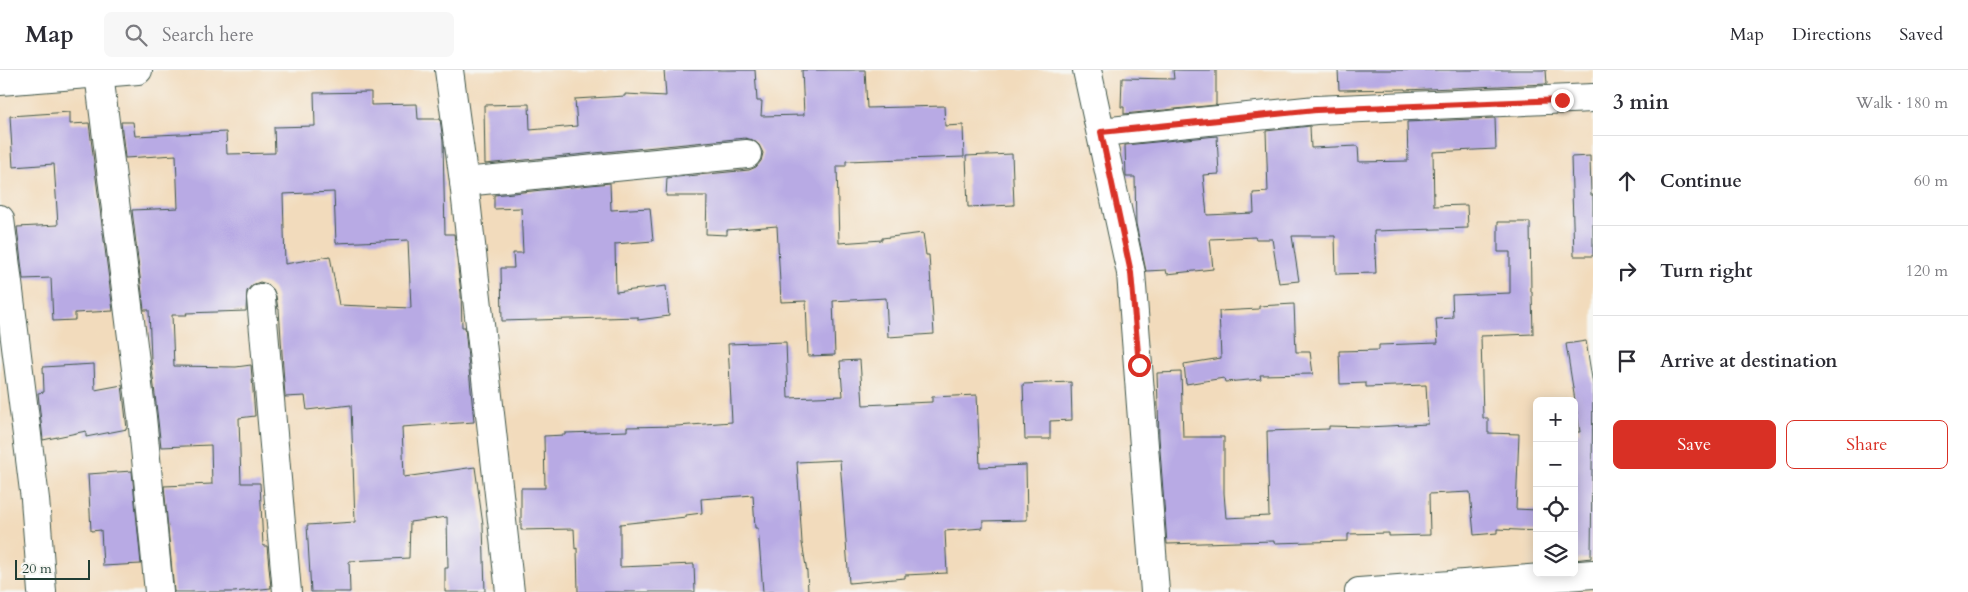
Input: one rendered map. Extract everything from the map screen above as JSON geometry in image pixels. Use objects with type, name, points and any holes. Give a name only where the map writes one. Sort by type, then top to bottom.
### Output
[{"type":"street","points":[[0,81],[138,70]]},
{"type":"street","points":[[449,70],[464,182],[510,592]]},
{"type":"street","points":[[1087,70],[1131,273],[1155,592]]},
{"type":"street","points":[[99,74],[142,418],[158,592]]},
{"type":"street","points":[[1101,132],[1316,110],[1593,98]]},
{"type":"street","points":[[464,182],[747,154]]},
{"type":"street","points":[[0,218],[35,499],[42,592]]},
{"type":"street","points":[[261,298],[287,592]]},
{"type":"street","points":[[1359,592],[1593,574]]},
{"type":"building","points":[[664,70],[755,70],[757,101],[762,101],[761,116],[804,115],[802,70],[865,70],[867,108],[944,106],[945,126],[963,125],[964,157],[846,161],[846,166],[837,166],[839,243],[882,240],[882,238],[923,233],[926,255],[929,255],[934,334],[888,337],[886,298],[833,301],[835,355],[808,356],[806,301],[781,302],[777,226],[727,230],[727,235],[706,234],[707,196],[666,196],[667,178],[749,170],[756,167],[761,161],[763,153],[759,145],[753,140],[745,138],[485,164],[484,105],[529,104],[530,130],[577,126],[575,99],[625,96],[625,94],[666,96]]},
{"type":"building","points":[[1173,70],[1216,70],[1216,105],[1124,114],[1124,107],[1121,107],[1122,78],[1174,79]]},
{"type":"building","points":[[1338,70],[1546,70],[1547,84],[1405,90],[1339,90]]},
{"type":"building","points":[[371,92],[371,105],[417,104],[418,119],[440,119],[443,141],[445,234],[454,234],[461,293],[462,327],[465,327],[474,422],[402,427],[404,477],[475,467],[483,525],[485,592],[445,592],[445,568],[448,568],[447,517],[410,522],[409,558],[349,561],[350,592],[311,592],[307,525],[355,522],[351,405],[307,410],[305,396],[285,397],[279,309],[273,289],[267,284],[260,282],[252,285],[247,291],[246,311],[172,315],[174,366],[236,367],[251,365],[255,416],[239,418],[241,483],[260,483],[263,546],[267,546],[271,588],[234,592],[174,592],[164,486],[212,484],[211,445],[161,447],[151,360],[149,310],[144,310],[132,210],[178,208],[176,155],[125,158],[121,122],[133,122],[135,136],[226,132],[227,154],[275,153],[274,127],[315,126],[314,93]],"holes":[[[334,192],[336,243],[408,240],[411,308],[339,305],[330,256],[285,264],[283,194]]]},
{"type":"building","points":[[70,112],[70,124],[89,123],[113,311],[75,313],[75,320],[53,321],[51,278],[23,279],[17,227],[58,225],[54,164],[13,167],[10,116]]},
{"type":"building","points":[[1495,118],[1496,149],[1433,152],[1434,206],[1467,205],[1468,228],[1374,231],[1376,273],[1336,274],[1335,236],[1292,236],[1299,281],[1279,283],[1272,239],[1256,239],[1255,237],[1210,239],[1213,269],[1167,274],[1166,270],[1146,271],[1136,224],[1135,177],[1126,177],[1125,145],[1217,136],[1219,174],[1203,175],[1207,215],[1254,213],[1253,193],[1268,192],[1266,131],[1310,126],[1311,148],[1358,146],[1359,162],[1408,161],[1407,122]]},
{"type":"building","points":[[1012,154],[1014,205],[968,207],[966,156]]},
{"type":"building","points":[[1590,156],[1591,195],[1593,195],[1593,256],[1574,256],[1571,157]]},
{"type":"building","points":[[610,183],[611,210],[650,208],[653,241],[615,244],[616,292],[666,286],[669,316],[638,320],[638,317],[502,321],[501,268],[514,268],[513,253],[523,253],[521,208],[494,209],[494,195]]},
{"type":"building","points":[[1498,222],[1530,222],[1533,334],[1481,336],[1483,418],[1488,418],[1488,433],[1519,434],[1516,509],[1533,510],[1533,531],[1497,529],[1497,533],[1474,535],[1470,492],[1429,494],[1430,535],[1348,534],[1348,541],[1167,544],[1159,437],[1157,373],[1181,372],[1183,437],[1224,437],[1226,518],[1269,516],[1267,431],[1329,429],[1329,426],[1367,427],[1428,424],[1426,385],[1366,387],[1366,383],[1340,384],[1339,351],[1379,350],[1379,345],[1438,343],[1436,319],[1453,318],[1452,295],[1510,293],[1510,252],[1498,252]]},
{"type":"building","points":[[1294,304],[1296,352],[1310,352],[1313,374],[1260,375],[1261,379],[1225,382],[1224,378],[1186,384],[1184,364],[1221,358],[1219,311],[1259,309],[1259,306]]},
{"type":"building","points":[[1586,341],[1593,385],[1591,558],[1578,560],[1578,432],[1580,432],[1578,397],[1574,397],[1566,344]]},
{"type":"building","points":[[786,342],[788,398],[843,396],[840,361],[860,360],[863,405],[932,402],[932,397],[977,395],[980,467],[1026,465],[1027,520],[983,521],[983,528],[945,531],[947,573],[905,575],[905,578],[849,583],[840,460],[797,462],[802,543],[808,592],[763,592],[758,528],[755,528],[753,495],[701,499],[702,513],[686,515],[686,517],[620,524],[620,567],[694,564],[695,592],[578,592],[577,548],[575,549],[574,529],[521,530],[521,488],[545,488],[544,436],[565,435],[565,433],[627,431],[627,427],[732,422],[728,344]]},
{"type":"building","points":[[94,364],[95,390],[122,385],[127,429],[86,437],[86,431],[43,440],[38,393],[44,392],[43,367]]},
{"type":"building","points":[[1071,382],[1072,420],[1050,421],[1050,439],[1025,439],[1023,384]]},
{"type":"building","points":[[132,471],[141,564],[103,566],[101,530],[91,531],[88,474]]},
{"type":"route","points":[[1139,365],[1131,273],[1101,132],[1316,110],[1562,100]]}]
